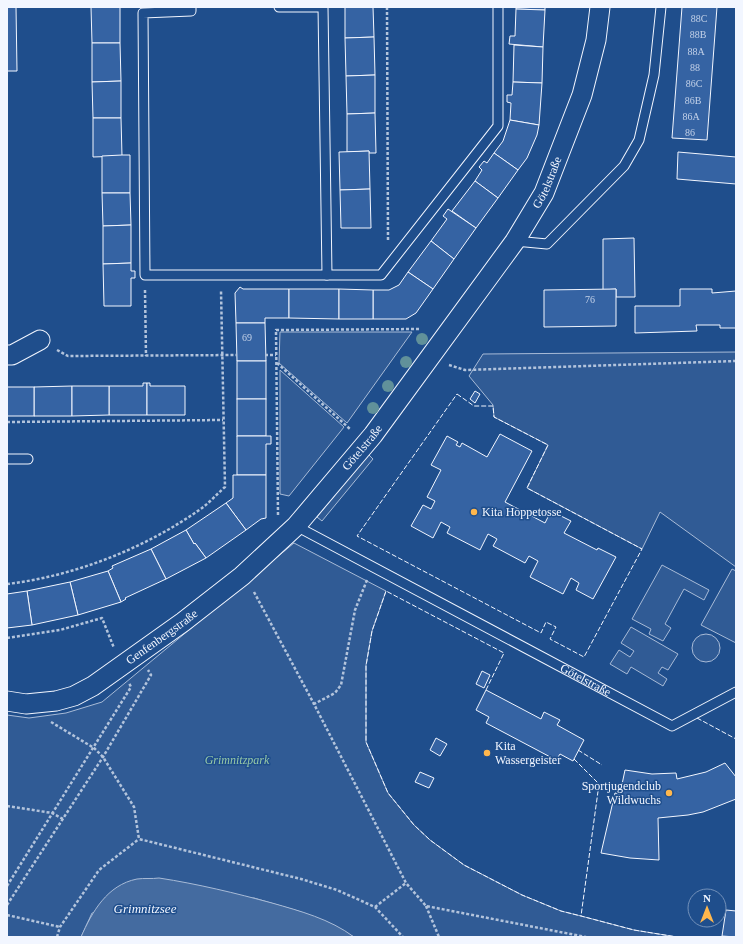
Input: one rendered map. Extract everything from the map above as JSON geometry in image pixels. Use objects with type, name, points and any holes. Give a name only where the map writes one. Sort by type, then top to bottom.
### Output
[{"type":"street","name":"Götelstraße","points":[[296,526],[373,435],[515,241],[544,193],[565,144],[584,88],[596,40],[600,7]]},
{"type":"street","points":[[7,355],[12,355],[40,340]]},
{"type":"street","name":"Genfenbergstraße","points":[[7,701],[26,704],[56,701],[74,696],[93,686],[183,622],[242,576],[296,526]]},
{"type":"lane","points":[[191,7],[191,11],[143,13],[145,276],[381,275],[498,126],[498,7]]},
{"type":"lane","points":[[279,7],[323,8],[327,275]]},
{"type":"lane","points":[[515,241],[548,244],[624,166],[640,140],[654,75],[661,7]]},
{"type":"lane","points":[[7,459],[28,459]]},
{"type":"lane","name":"Götelstraße","points":[[296,526],[372,568],[672,726],[736,692]]},
{"type":"path","points":[[386,7],[389,265]]},
{"type":"path","points":[[7,584],[26,581],[84,566],[128,550],[163,532],[203,507],[224,487],[221,275]]},
{"type":"path","points":[[145,276],[146,356]]},
{"type":"path","points":[[278,517],[276,330],[420,329]]},
{"type":"path","points":[[40,340],[68,356],[237,355]]},
{"type":"path","points":[[265,355],[276,355]]},
{"type":"path","points":[[429,358],[465,370],[736,361]]},
{"type":"path","points":[[276,363],[350,429]]},
{"type":"path","points":[[7,422],[223,420]]},
{"type":"path","points":[[314,704],[335,693],[341,685],[355,610],[372,568]]},
{"type":"path","points":[[242,576],[252,588],[314,704],[406,883],[426,906],[439,937]]},
{"type":"path","points":[[7,638],[60,630],[102,618],[114,648]]},
{"type":"path","points":[[7,905],[103,757],[151,675],[144,664]]},
{"type":"path","points":[[7,886],[131,687],[127,677]]},
{"type":"path","points":[[45,719],[94,748],[103,757],[134,807],[139,839]]},
{"type":"path","points":[[7,806],[52,813],[63,819]]},
{"type":"path","points":[[139,839],[301,879],[337,890],[375,907],[403,937]]},
{"type":"path","points":[[57,937],[60,927],[99,870],[139,839]]},
{"type":"path","points":[[375,907],[406,883]]},
{"type":"path","points":[[426,906],[586,937]]},
{"type":"path","points":[[7,915],[60,927]]},
{"type":"shaded area","points":[[280,332],[412,332],[347,423],[279,363]]},
{"type":"shaded area","points":[[736,352],[736,567],[660,512],[642,549],[527,488],[548,445],[494,417],[493,405],[469,376],[483,354]]},
{"type":"shaded area","points":[[280,370],[344,427],[289,496],[280,494]]},
{"type":"shaded area","points":[[368,454],[373,459],[322,521],[317,517]]},
{"type":"shaded area","name":"Grimnitzpark","points":[[294,543],[386,591],[372,631],[366,665],[366,742],[388,793],[414,825],[430,840],[464,865],[522,895],[561,911],[634,930],[677,937],[354,937],[329,923],[298,911],[254,898],[92,913],[81,937],[7,937],[7,715],[29,718],[66,713],[102,702]]},
{"type":"shaded area","points":[[662,565],[709,590],[704,600],[684,589],[665,624],[671,628],[663,641],[649,634],[651,629],[632,619]]},
{"type":"shaded area","points":[[732,569],[736,571],[736,643],[701,625]]},
{"type":"shaded area","points":[[631,627],[678,654],[668,670],[662,667],[658,673],[667,679],[663,686],[631,667],[627,674],[610,664],[619,650],[630,657],[634,651],[621,643]]},
{"type":"shaded area","points":[[706,634],[716,638],[720,648],[716,658],[706,662],[696,658],[692,648],[696,638]]},
{"type":"water","name":"Grimnitzsee","points":[[159,878],[216,889],[293,909],[325,920],[354,937],[81,937],[90,918],[109,893],[126,882],[137,879]]},
{"type":"building","points":[[7,7],[16,7],[17,71],[7,71]]},
{"type":"building","points":[[91,7],[120,7],[120,43],[92,43]]},
{"type":"building","points":[[345,7],[373,7],[374,37],[345,38]]},
{"type":"building","points":[[516,7],[545,7],[545,10],[516,9]]},
{"type":"building","points":[[682,7],[717,7],[707,140],[672,138]]},
{"type":"building","points":[[516,9],[545,10],[543,47],[509,44],[510,36],[515,36]]},
{"type":"building","points":[[374,37],[375,75],[346,76],[345,38]]},
{"type":"building","points":[[92,43],[120,43],[121,81],[92,82]]},
{"type":"building","points":[[514,45],[543,47],[542,83],[513,82]]},
{"type":"building","points":[[375,75],[375,113],[347,114],[346,76]]},
{"type":"building","points":[[121,81],[121,118],[93,118],[92,82]]},
{"type":"building","points":[[513,82],[542,83],[539,125],[510,120],[511,103],[507,102],[507,95],[512,95]]},
{"type":"building","points":[[375,113],[376,153],[369,153],[369,151],[347,152],[347,114]]},
{"type":"building","points":[[93,118],[121,118],[122,156],[93,157]]},
{"type":"building","points":[[510,120],[539,125],[537,135],[527,158],[518,170],[494,153],[503,141]]},
{"type":"building","points":[[369,151],[370,189],[340,190],[339,152]]},
{"type":"building","points":[[678,152],[736,157],[736,184],[677,179]]},
{"type":"building","points":[[494,153],[518,170],[498,198],[475,181],[482,170],[479,167],[484,161],[487,163]]},
{"type":"building","points":[[130,155],[130,193],[102,193],[102,156]]},
{"type":"building","points":[[475,181],[498,198],[476,228],[452,211]]},
{"type":"building","points":[[370,189],[371,228],[341,228],[340,190]]},
{"type":"building","points":[[102,193],[130,193],[131,225],[103,226]]},
{"type":"building","points":[[448,209],[476,228],[454,259],[431,241],[447,219],[443,216]]},
{"type":"building","points":[[131,225],[131,263],[103,264],[103,226]]},
{"type":"building","points":[[634,238],[635,297],[616,297],[616,289],[603,290],[603,239]]},
{"type":"building","points":[[431,241],[454,259],[433,289],[408,272]]},
{"type":"building","points":[[131,263],[131,271],[135,271],[135,278],[131,278],[131,306],[104,306],[103,264]]},
{"type":"building","points":[[408,272],[433,289],[416,313],[406,319],[373,319],[373,290],[389,290],[399,285]]},
{"type":"building","points":[[240,287],[243,289],[289,289],[289,318],[265,318],[265,323],[236,323],[235,293]]},
{"type":"building","points":[[289,289],[339,289],[339,319],[289,318]]},
{"type":"building","points":[[339,289],[373,290],[373,319],[339,319]]},
{"type":"building","points":[[616,289],[616,326],[544,327],[544,290]]},
{"type":"building","points":[[680,289],[712,289],[712,293],[736,291],[736,328],[720,328],[720,325],[696,325],[697,331],[635,333],[635,306],[680,306]]},
{"type":"building","points":[[236,323],[265,323],[266,361],[237,361]]},
{"type":"building","points":[[237,361],[266,361],[266,399],[237,399]]},
{"type":"building","points":[[143,383],[147,383],[147,415],[109,415],[109,386],[143,386]]},
{"type":"building","points":[[147,383],[150,383],[150,386],[185,386],[185,415],[147,415]]},
{"type":"building","points":[[72,386],[72,416],[34,416],[34,387]]},
{"type":"building","points":[[72,386],[109,386],[109,415],[72,416]]},
{"type":"building","points":[[7,387],[34,387],[34,416],[7,416]]},
{"type":"building","points":[[475,391],[480,394],[475,403],[470,399]]},
{"type":"building","points":[[237,399],[266,399],[266,436],[237,436]]},
{"type":"building","points":[[500,434],[532,451],[505,502],[545,523],[551,511],[571,521],[564,533],[597,550],[598,548],[616,557],[593,599],[576,590],[579,583],[571,578],[563,594],[530,577],[538,561],[529,556],[525,563],[493,546],[497,539],[488,534],[480,550],[447,533],[450,527],[441,522],[433,538],[411,526],[423,505],[431,509],[435,501],[427,497],[441,470],[431,465],[447,436],[458,442],[456,445],[460,447],[462,443],[487,457]]},
{"type":"building","points":[[237,436],[271,436],[271,444],[266,444],[266,475],[237,475]]},
{"type":"building","points":[[233,475],[266,475],[266,518],[261,519],[246,530],[226,503],[233,498]]},
{"type":"building","points":[[226,503],[246,530],[206,558],[195,543],[194,544],[186,530]]},
{"type":"building","points":[[186,530],[194,544],[195,543],[206,558],[166,579],[151,549]]},
{"type":"building","points":[[151,549],[166,579],[125,598],[126,599],[121,602],[108,571],[113,568],[112,566]]},
{"type":"building","points":[[108,571],[121,602],[78,615],[70,582]]},
{"type":"building","points":[[70,582],[78,615],[32,625],[27,591]]},
{"type":"building","points":[[27,591],[32,625],[7,628],[7,594]]},
{"type":"building","points":[[482,671],[490,675],[484,688],[476,684]]},
{"type":"building","points":[[486,690],[541,719],[544,712],[560,720],[557,725],[584,740],[573,761],[560,754],[556,760],[486,723],[489,717],[476,710]]},
{"type":"building","points":[[436,738],[447,744],[440,756],[430,750]]},
{"type":"building","points":[[725,763],[736,777],[736,799],[703,812],[658,818],[659,860],[630,858],[601,853],[615,793],[620,794],[625,770],[652,774],[676,773],[677,779],[706,772]]},
{"type":"building","points":[[420,772],[434,778],[429,788],[415,782]]},
{"type":"building","points":[[727,910],[736,911],[736,937],[722,936],[723,928],[727,928]]},
{"type":"fence","points":[[457,394],[474,406],[493,406],[494,417],[548,445],[527,488],[642,549],[584,657],[550,639],[556,627],[546,622],[541,633],[357,536],[457,394]]},
{"type":"fence","points":[[486,690],[504,653],[386,591],[372,631],[366,666],[366,742],[388,793],[414,825],[430,840],[464,865],[522,895],[561,911],[634,930],[677,937]]},
{"type":"fence","points":[[697,718],[736,739]]},
{"type":"fence","points":[[578,750],[602,765]]},
{"type":"fence","points":[[574,759],[599,784],[581,916]]},
{"type":"place","name":"Kita Hoppetosse","points":[[474,512]]},
{"type":"place","name":"Kita Wassergeister","points":[[487,753]]},
{"type":"place","name":"Sportjugendclub Wildwuchs","points":[[669,793]]}]
